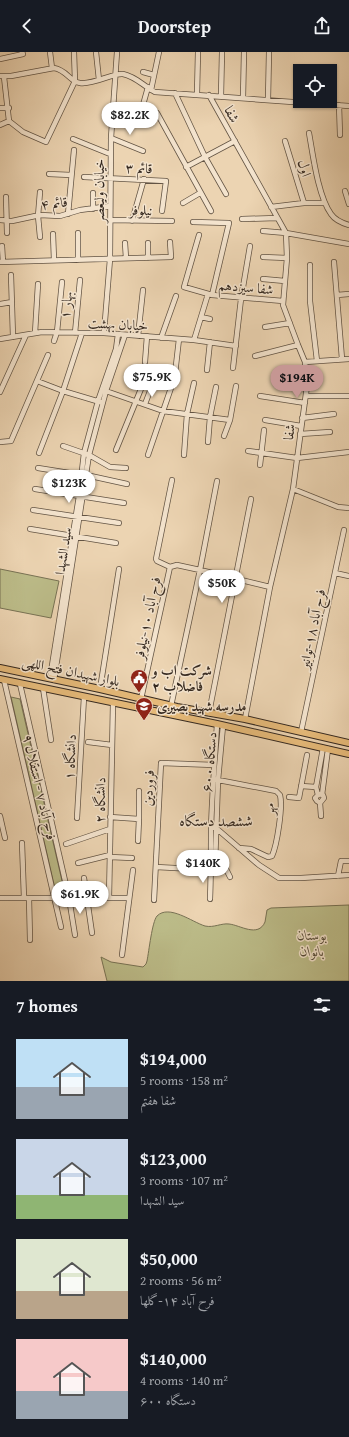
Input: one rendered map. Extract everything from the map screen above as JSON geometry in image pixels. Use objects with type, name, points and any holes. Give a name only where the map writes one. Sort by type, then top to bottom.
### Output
[{"type":"main road","name":"بلوار شهیدان فتح اللهی","points":[[0,668],[171,706],[245,719],[349,743]]},
{"type":"main road","name":"بلوار شهیدان فتح اللهی","points":[[2,680],[220,725],[349,754]]},
{"type":"street","points":[[0,59],[23,54],[22,52]]},
{"type":"street","points":[[50,52],[52,68]]},
{"type":"street","points":[[74,52],[75,82],[46,142],[23,132],[9,120],[9,108],[2,77],[52,68],[60,69],[75,82],[82,83],[121,74],[141,81],[149,89],[155,92],[349,106]]},
{"type":"street","points":[[96,52],[99,80]]},
{"type":"street","name":"خیابان ولیعصر","points":[[104,333],[110,259],[110,154],[117,52]]},
{"type":"street","points":[[141,112],[154,75],[159,52]]},
{"type":"street","points":[[197,94],[198,52]]},
{"type":"street","points":[[221,96],[222,52]]},
{"type":"street","points":[[243,98],[244,52]]},
{"type":"street","points":[[268,100],[269,52]]},
{"type":"street","points":[[143,72],[154,75]]},
{"type":"street","points":[[175,93],[226,194]]},
{"type":"street","name":"شفا","points":[[210,95],[286,233],[287,258],[283,301],[305,362],[307,373],[306,396],[293,490],[270,587],[245,719]]},
{"type":"street","points":[[338,105],[340,135]]},
{"type":"street","points":[[0,108],[9,108]]},
{"type":"street","points":[[157,112],[211,211]]},
{"type":"street","points":[[0,124],[9,120]]},
{"type":"street","points":[[309,133],[324,203],[331,214],[338,220],[349,224]]},
{"type":"street","points":[[111,138],[143,151]]},
{"type":"street","points":[[73,139],[110,154]]},
{"type":"street","points":[[186,167],[235,141]]},
{"type":"street","name":"اول","points":[[285,141],[304,202]]},
{"type":"street","points":[[68,214],[74,150]]},
{"type":"street","points":[[50,174],[71,175]]},
{"type":"street","name":"قائم ۳","points":[[84,177],[166,180],[162,211]]},
{"type":"street","points":[[132,221],[144,179]]},
{"type":"street","points":[[345,191],[349,204]]},
{"type":"street","points":[[40,192],[38,216],[40,236]]},
{"type":"street","points":[[93,193],[93,209]]},
{"type":"street","points":[[183,203],[200,193]]},
{"type":"street","points":[[6,197],[7,233]]},
{"type":"street","points":[[271,206],[304,202],[324,203]]},
{"type":"street","name":"قائم ۴","points":[[0,220],[16,221],[38,216],[60,216],[80,210],[110,206]]},
{"type":"street","points":[[242,219],[277,218]]},
{"type":"street","name":"نیلوفر","points":[[110,220],[172,221]]},
{"type":"street","points":[[193,222],[229,223],[210,295]]},
{"type":"street","points":[[263,231],[286,233],[349,244]]},
{"type":"street","points":[[53,234],[54,260]]},
{"type":"street","points":[[78,234],[78,260]]},
{"type":"street","name":"شفا سیزدهم","points":[[199,235],[184,287],[210,295],[241,299],[283,301]]},
{"type":"street","points":[[2,246],[2,262],[171,257],[170,242]]},
{"type":"street","points":[[125,243],[126,258]]},
{"type":"street","points":[[148,243],[148,258]]},
{"type":"street","points":[[233,368],[241,299],[250,246]]},
{"type":"street","points":[[263,257],[287,258]]},
{"type":"street","points":[[334,262],[342,359]]},
{"type":"street","points":[[310,265],[310,301],[318,361]]},
{"type":"street","points":[[11,275],[13,337]]},
{"type":"street","points":[[263,279],[285,281]]},
{"type":"street","name":"بهار ۱","points":[[75,332],[80,280]]},
{"type":"street","points":[[54,341],[57,332],[62,282]]},
{"type":"street","points":[[35,333],[38,284]]},
{"type":"street","points":[[138,336],[143,290]]},
{"type":"street","points":[[337,295],[349,294]]},
{"type":"street","name":"شفا سیزدهم","points":[[194,340],[210,295]]},
{"type":"street","points":[[161,338],[176,296]]},
{"type":"street","points":[[0,304],[12,302]]},
{"type":"street","points":[[201,317],[210,319]]},
{"type":"street","points":[[265,327],[290,323]]},
{"type":"street","name":"خیابان بهشت","points":[[0,339],[35,333],[75,332],[125,334],[194,340],[236,346]]},
{"type":"street","points":[[40,453],[63,391],[82,333]]},
{"type":"street","name":"سید الشهدا","points":[[52,679],[81,496],[86,454],[116,348],[118,334]]},
{"type":"street","name":"سید الشهدا","points":[[104,391],[125,334]]},
{"type":"street","points":[[0,392],[3,379],[26,335]]},
{"type":"street","points":[[145,362],[147,336]]},
{"type":"street","points":[[175,374],[179,339]]},
{"type":"street","points":[[206,370],[210,342]]},
{"type":"street","points":[[255,356],[298,345]]},
{"type":"street","points":[[0,442],[11,441],[48,355]]},
{"type":"street","points":[[305,362],[349,359],[349,364]]},
{"type":"street","points":[[145,404],[155,378]]},
{"type":"street","points":[[38,381],[63,391],[101,402]]},
{"type":"street","points":[[184,455],[187,414],[194,383]]},
{"type":"street","points":[[116,450],[143,384]]},
{"type":"street","points":[[148,455],[172,385]]},
{"type":"street","points":[[224,436],[230,420],[236,386]]},
{"type":"street","points":[[208,442],[210,417],[216,387]]},
{"type":"street","points":[[104,391],[163,411],[230,420]]},
{"type":"street","points":[[260,396],[305,403]]},
{"type":"street","points":[[306,396],[349,396]]},
{"type":"street","points":[[302,418],[334,414]]},
{"type":"street","points":[[265,420],[301,426]]},
{"type":"street","points":[[260,465],[264,430]]},
{"type":"street","points":[[300,434],[330,432]]},
{"type":"street","points":[[63,446],[86,454],[110,467],[126,468]]},
{"type":"street","points":[[248,451],[297,458],[349,452]]},
{"type":"street","points":[[38,468],[84,475],[127,484]]},
{"type":"street","name":"فرح آباد ۱۰-نیلوفر","points":[[141,699],[170,567],[160,563],[156,559],[172,480]]},
{"type":"street","points":[[171,706],[217,481]]},
{"type":"street","points":[[35,489],[124,503]]},
{"type":"street","points":[[293,490],[338,507],[349,508]]},
{"type":"street","points":[[209,713],[251,499]]},
{"type":"street","points":[[33,510],[119,523]]},
{"type":"street","points":[[30,529],[116,543]]},
{"type":"street","name":"فرح آباد ۱۸-توانیر","points":[[301,732],[344,530]]},
{"type":"street","points":[[170,567],[177,565],[270,587]]},
{"type":"street","points":[[100,689],[119,568]]},
{"type":"street","points":[[335,573],[349,576]]},
{"type":"street","name":"فرح آباد ۷ - استقلال ۹","points":[[2,680],[61,927]]},
{"type":"street","points":[[20,684],[69,898],[75,935]]},
{"type":"street","points":[[43,688],[51,740]]},
{"type":"street","name":"دانشگاه ۱","points":[[77,818],[84,697]]},
{"type":"street","name":"دانشگاه ۲","points":[[109,898],[113,703]]},
{"type":"street","name":"۶۰۰ دستگاه","points":[[216,780],[214,765],[220,725]]},
{"type":"street","name":"۶۰۰ دستگاه","points":[[212,870],[213,828],[220,725]]},
{"type":"street","points":[[88,742],[112,745]]},
{"type":"street","points":[[321,816],[320,803],[324,798],[320,795],[316,787],[325,749]]},
{"type":"street","points":[[320,795],[325,749]]},
{"type":"street","points":[[289,797],[299,798],[308,755]]},
{"type":"street","name":"فروردین","points":[[156,867],[161,763],[214,765]]},
{"type":"street","name":"مهر","points":[[216,780],[276,791],[280,795],[279,826],[275,849],[272,856],[268,857],[248,848],[239,848]]},
{"type":"street","points":[[301,786],[316,787]]},
{"type":"street","points":[[138,841],[139,791]]},
{"type":"street","points":[[0,816],[5,838]]},
{"type":"street","points":[[110,817],[139,819]]},
{"type":"street","points":[[213,828],[270,873],[279,878],[349,875]]},
{"type":"street","points":[[66,844],[110,829]]},
{"type":"street","points":[[22,843],[30,940]]},
{"type":"street","points":[[78,863],[110,856],[132,858]]},
{"type":"street","points":[[338,876],[340,861],[349,861]]},
{"type":"street","points":[[213,864],[225,867],[230,877]]},
{"type":"street","points":[[154,900],[156,867],[212,870],[210,899]]},
{"type":"street","points":[[122,955],[133,870]]},
{"type":"street","points":[[84,878],[92,933]]},
{"type":"street","points":[[0,898],[129,898]]},
{"type":"green space","points":[[0,569],[59,581],[51,618],[0,608]]},
{"type":"green space","points":[[11,697],[20,699],[65,894],[56,893]]},
{"type":"green space","name":"بوستان بانوان","points":[[349,905],[349,981],[107,981],[101,957],[111,962],[143,967],[147,961],[155,919],[162,913],[168,912],[181,915],[205,926],[229,924],[253,930],[262,927],[265,922],[267,910],[271,908]]},
{"type":"place","name":"شرکت اب و فاضلاب ۲","points":[[139,693]]},
{"type":"place","name":"مدرسه شهید بصیری","points":[[144,721]]},
{"type":"district","name":"ششصد دستگاه","points":[[216,820]]}]
